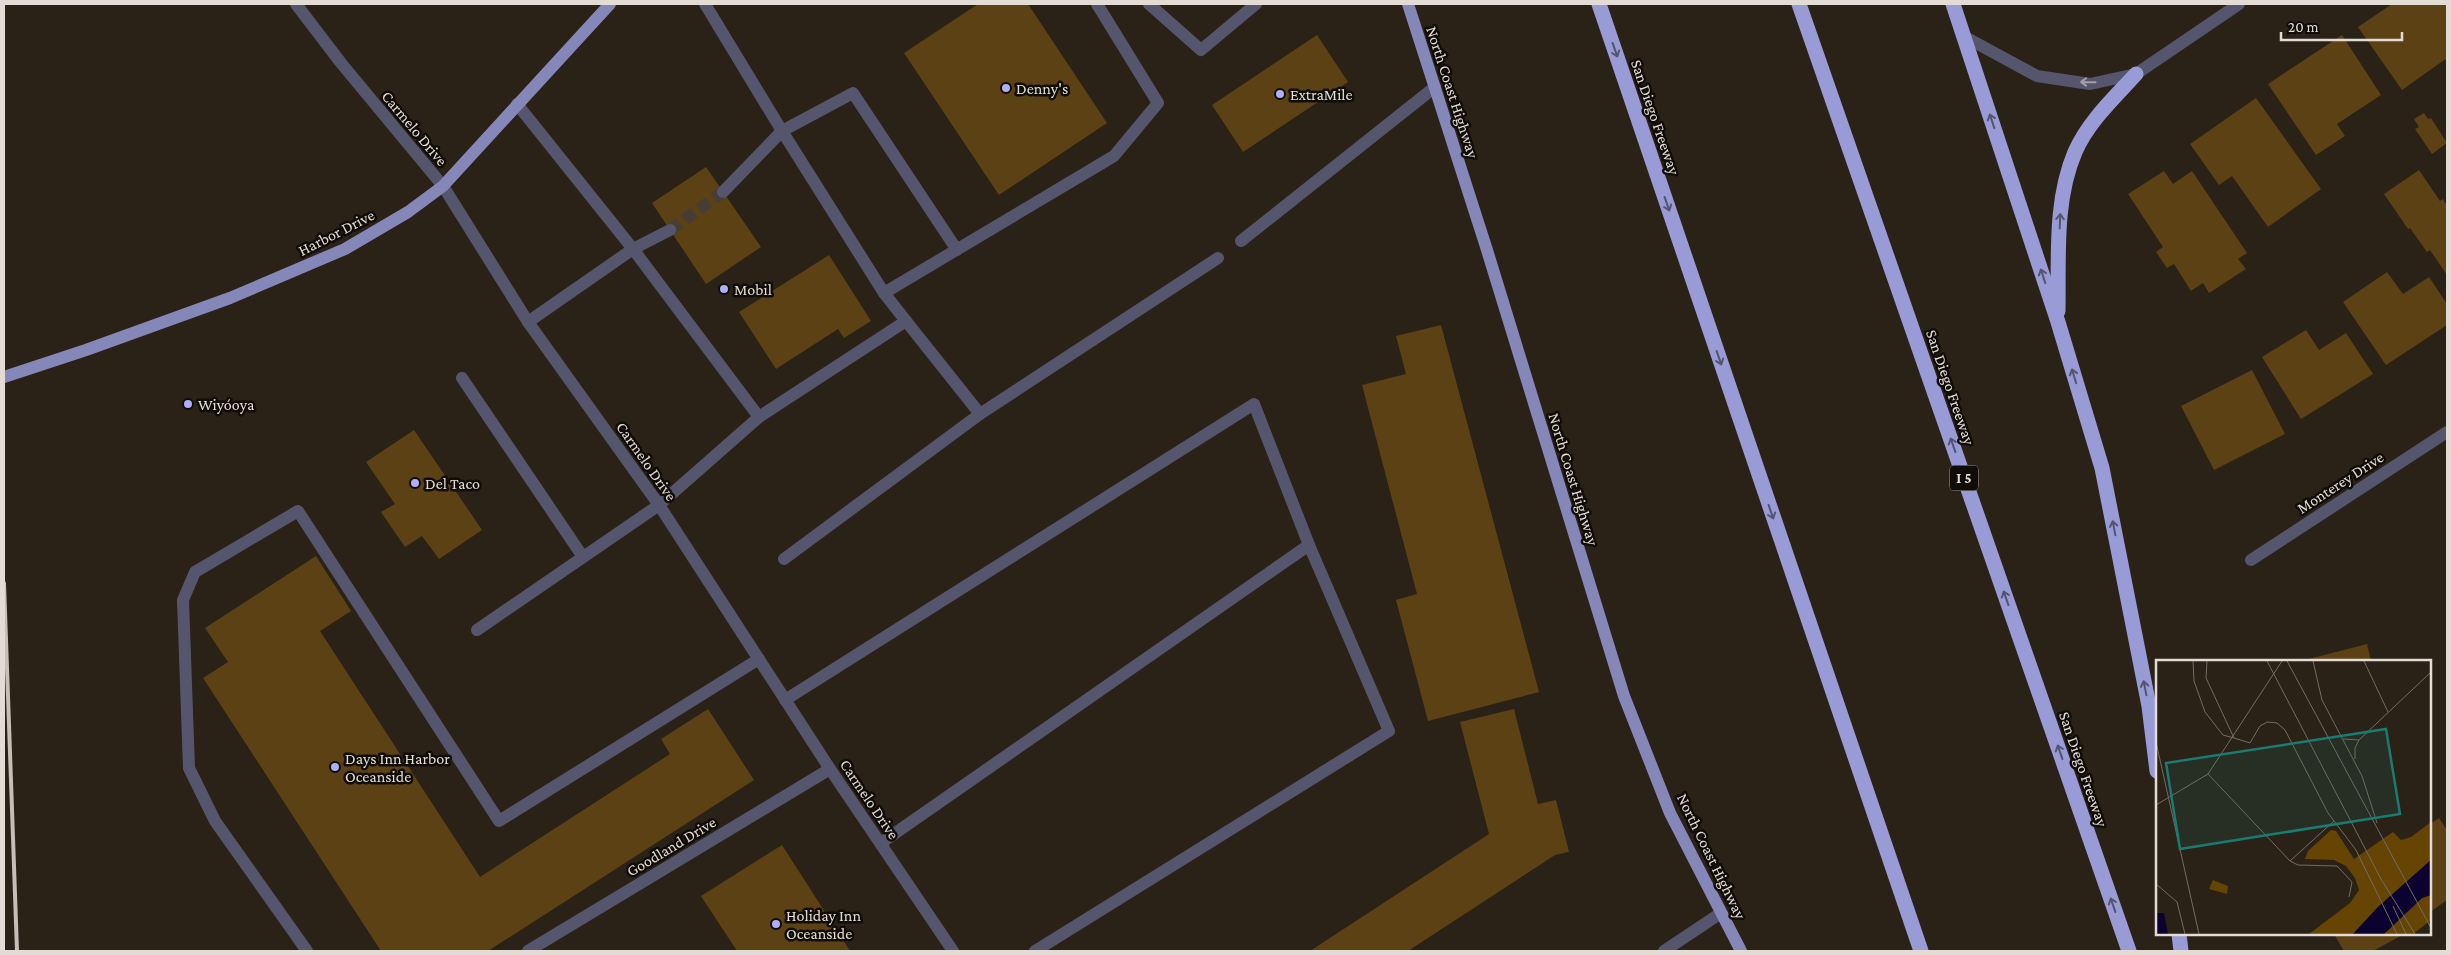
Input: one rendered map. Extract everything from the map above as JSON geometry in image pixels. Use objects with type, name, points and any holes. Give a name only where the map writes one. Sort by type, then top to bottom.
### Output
[{"type":"highway","name":"San Diego Freeway","points":[[1599,4],[1921,951]]},
{"type":"highway","name":"San Diego Freeway","points":[[1799,4],[2129,951]]},
{"type":"highway","points":[[1953,4],[2058,322],[2102,468],[2149,706],[2156,763]]},
{"type":"highway","points":[[2058,322],[2061,201],[2075,152],[2093,122],[2136,74]]},
{"type":"highway","points":[[2179,935],[2181,951]]},
{"type":"main road","name":"Harbor Drive","points":[[4,376],[86,350],[230,298],[345,249],[408,212],[442,186],[610,4]]},
{"type":"main road","name":"North Coast Highway","points":[[1408,4],[1624,696],[1670,813],[1741,951]]},
{"type":"street","name":"Carmelo Drive","points":[[296,4],[340,63],[442,186],[528,322],[659,505],[830,769],[953,951]]},
{"type":"street","points":[[705,4],[884,293],[980,414]]},
{"type":"street","points":[[884,293],[1114,156],[1158,102],[1097,4]]},
{"type":"street","points":[[1149,4],[1201,50],[1256,4]]},
{"type":"street","points":[[1965,37],[2037,76],[2090,84],[2136,74],[2239,4]]},
{"type":"street","points":[[1241,241],[1435,87]]},
{"type":"street","points":[[723,192],[782,131],[853,93],[957,250]]},
{"type":"street","points":[[517,104],[633,250],[759,417]]},
{"type":"street","points":[[528,322],[633,250],[670,230]]},
{"type":"street","points":[[784,558],[980,414],[1218,258]]},
{"type":"street","points":[[477,630],[659,505],[759,417],[906,321]]},
{"type":"street","points":[[462,378],[583,557]]},
{"type":"street","points":[[785,700],[1254,404],[1309,545],[1389,731],[1035,951]]},
{"type":"street","name":"Monterey Drive","points":[[2251,560],[2447,432]]},
{"type":"street","points":[[307,951],[215,821],[189,768],[183,600],[195,572],[298,511],[500,821],[758,659]]},
{"type":"street","points":[[881,843],[1309,545]]},
{"type":"street","name":"Goodland Drive","points":[[528,951],[830,769]]},
{"type":"street","points":[[1664,951],[1721,913]]},
{"type":"building","name":"Denny's","points":[[978,4],[1028,4],[1107,123],[999,195],[904,53]]},
{"type":"building","points":[[2392,4],[2447,4],[2447,58],[2402,90],[2358,27]]},
{"type":"building","name":"ExtraMile","points":[[1317,35],[1348,82],[1243,152],[1212,105]]},
{"type":"building","points":[[2342,35],[2381,95],[2337,124],[2345,136],[2316,155],[2268,84]]},
{"type":"building","points":[[2256,98],[2321,189],[2268,227],[2232,176],[2219,185],[2190,144]]},
{"type":"building","points":[[2424,113],[2428,119],[2431,118],[2447,143],[2432,154],[2415,129],[2419,127],[2414,119]]},
{"type":"building","points":[[706,167],[761,247],[706,284],[652,203]]},
{"type":"building","points":[[2419,170],[2440,201],[2443,199],[2447,206],[2447,275],[2430,250],[2427,252],[2410,228],[2408,229],[2384,194]]},
{"type":"building","points":[[2164,171],[2173,184],[2192,171],[2247,253],[2238,259],[2246,269],[2209,293],[2203,283],[2191,291],[2174,264],[2167,268],[2156,252],[2163,247],[2128,194]]},
{"type":"building","points":[[829,255],[871,321],[844,338],[838,329],[776,369],[739,312]]},
{"type":"building","points":[[2387,272],[2403,294],[2429,277],[2447,304],[2447,325],[2386,365],[2343,302]]},
{"type":"building","points":[[1441,325],[1539,692],[1428,721],[1396,600],[1417,594],[1362,385],[1406,374],[1396,336]]},
{"type":"building","points":[[2306,330],[2319,350],[2346,333],[2373,374],[2301,419],[2262,357]]},
{"type":"building","points":[[2252,370],[2285,434],[2214,470],[2181,406]]},
{"type":"building","name":"Del Taco","points":[[414,430],[482,530],[439,559],[422,536],[405,547],[381,512],[395,504],[366,462]]},
{"type":"building","name":"Days Inn Harbor Oceanside","points":[[316,556],[351,611],[320,631],[480,877],[670,754],[661,739],[708,709],[754,780],[488,951],[381,951],[203,678],[228,662],[205,628]]},
{"type":"building","points":[[2367,644],[2371,660],[2305,660]]},
{"type":"building","points":[[1514,709],[1538,804],[1556,800],[1569,852],[1555,855],[1408,951],[1310,951],[1489,834],[1460,722]]},
{"type":"building","points":[[2439,818],[2447,830],[2447,900],[2431,911],[2431,823]]},
{"type":"building","name":"Holiday Inn Oceanside","points":[[782,845],[850,951],[737,951],[701,896]]},
{"type":"building","points":[[2335,935],[2402,935],[2373,951],[2344,951]]},
{"type":"tunnel","points":[[670,230],[723,192]]},
{"type":"railway","points":[[4,583],[17,951]]},
{"type":"place","name":"Denny's","points":[[1006,88]]},
{"type":"place","name":"ExtraMile","points":[[1280,94]]},
{"type":"place","name":"Mobil","points":[[724,289]]},
{"type":"place","name":"Wiyóoya","points":[[188,404]]},
{"type":"place","name":"Del Taco","points":[[415,483]]},
{"type":"place","name":"Days Inn Harbor Oceanside","points":[[335,767]]},
{"type":"place","name":"Holiday Inn Oceanside","points":[[776,924]]}]
